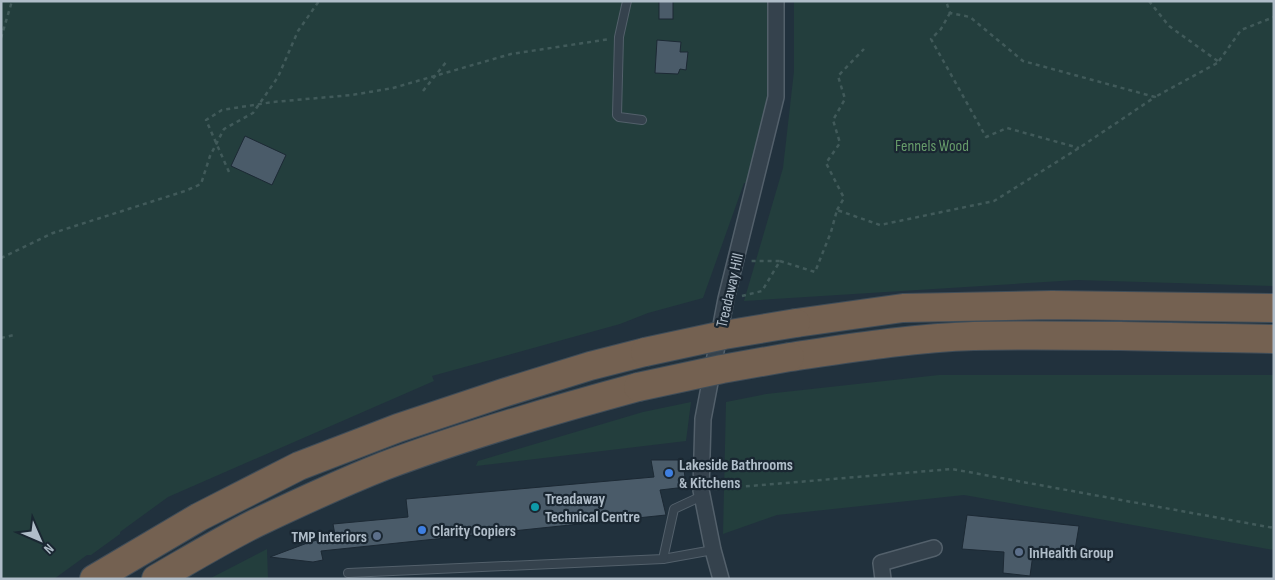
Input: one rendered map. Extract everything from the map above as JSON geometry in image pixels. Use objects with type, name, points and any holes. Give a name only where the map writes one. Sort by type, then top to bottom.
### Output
[{"type":"highway","points":[[94,579],[199,517],[299,466],[398,428],[494,396],[590,366],[645,352],[724,335],[903,308],[1052,305],[1274,308]]},
{"type":"highway","points":[[156,579],[254,524],[384,466],[568,406],[638,387],[790,357],[872,345],[973,336],[1274,339]]},
{"type":"street","name":"Treadaway Hill","points":[[720,578],[702,493],[703,419],[726,299],[776,97],[776,1]]},
{"type":"street","points":[[883,579],[881,563],[934,548]]},
{"type":"lane","points":[[627,1],[619,37],[617,115],[619,118],[642,120]]},
{"type":"lane","points":[[663,558],[674,510],[702,493]]},
{"type":"lane","points":[[348,573],[663,558],[713,550]]},
{"type":"path","points":[[1,38],[12,1]]},
{"type":"path","points":[[1,258],[53,233],[185,191],[201,184],[210,156],[224,129],[253,113],[278,76],[298,31],[319,1]]},
{"type":"path","points":[[946,1],[950,13],[941,29],[932,39],[986,137],[1007,128],[1079,148]]},
{"type":"path","points":[[1149,1],[1169,26],[1219,62]]},
{"type":"path","points":[[950,13],[970,17],[1023,61],[1154,96]]},
{"type":"path","points":[[837,210],[880,225],[994,201],[1079,148],[1154,96],[1219,62],[1241,30],[1274,17]]},
{"type":"path","points":[[229,172],[206,120],[222,110],[259,104],[352,95],[393,88],[511,54],[598,42],[619,37]]},
{"type":"path","points":[[735,260],[780,261],[815,272],[837,210],[844,198],[826,163],[840,144],[833,120],[845,99],[838,76],[864,50]]},
{"type":"path","points":[[423,91],[447,61]]},
{"type":"path","points":[[726,299],[762,291],[780,261]]},
{"type":"path","points":[[1,338],[14,334]]},
{"type":"path","points":[[702,493],[952,469],[1274,528]]},
{"type":"green space","points":[[1,1],[779,1],[774,84],[751,184],[744,183],[703,298],[648,313],[620,324],[432,376],[434,381],[168,497],[91,555],[87,555],[54,579],[1,579]]},
{"type":"green space","name":"Fennels Wood","points":[[794,1],[1274,1],[1274,286],[1077,280],[744,301],[783,168],[794,71]]},
{"type":"green space","points":[[939,375],[1274,375],[1274,550],[964,495],[777,515],[723,534],[726,402],[766,394]]},
{"type":"green space","points":[[691,402],[686,441],[476,466],[478,461],[643,412]]},
{"type":"green space","points":[[267,549],[268,579],[209,579]]},
{"type":"building","points":[[659,1],[673,1],[673,19],[659,19]]},
{"type":"building","points":[[657,40],[681,42],[680,52],[688,52],[686,70],[680,69],[678,74],[655,73]]},
{"type":"building","points":[[245,136],[286,155],[272,185],[231,166]]},
{"type":"building","name":"Treadaway Technical Centre","points":[[651,460],[683,460],[686,487],[660,490],[666,515],[321,551],[323,560],[313,562],[270,557],[335,535],[333,524],[408,517],[406,499],[654,477]]},
{"type":"building","points":[[967,515],[1079,526],[1074,556],[1033,554],[1030,576],[1003,573],[1004,552],[962,549]]},
{"type":"place","name":"Lakeside Bathrooms & Kitchens","points":[[669,473]]},
{"type":"place","name":"Treadaway Technical Centre","points":[[535,507]]},
{"type":"place","name":"Clarity Copiers","points":[[422,530]]},
{"type":"place","name":"TMP Interiors","points":[[377,536]]},
{"type":"place","name":"InHealth Group","points":[[1019,552]]}]
